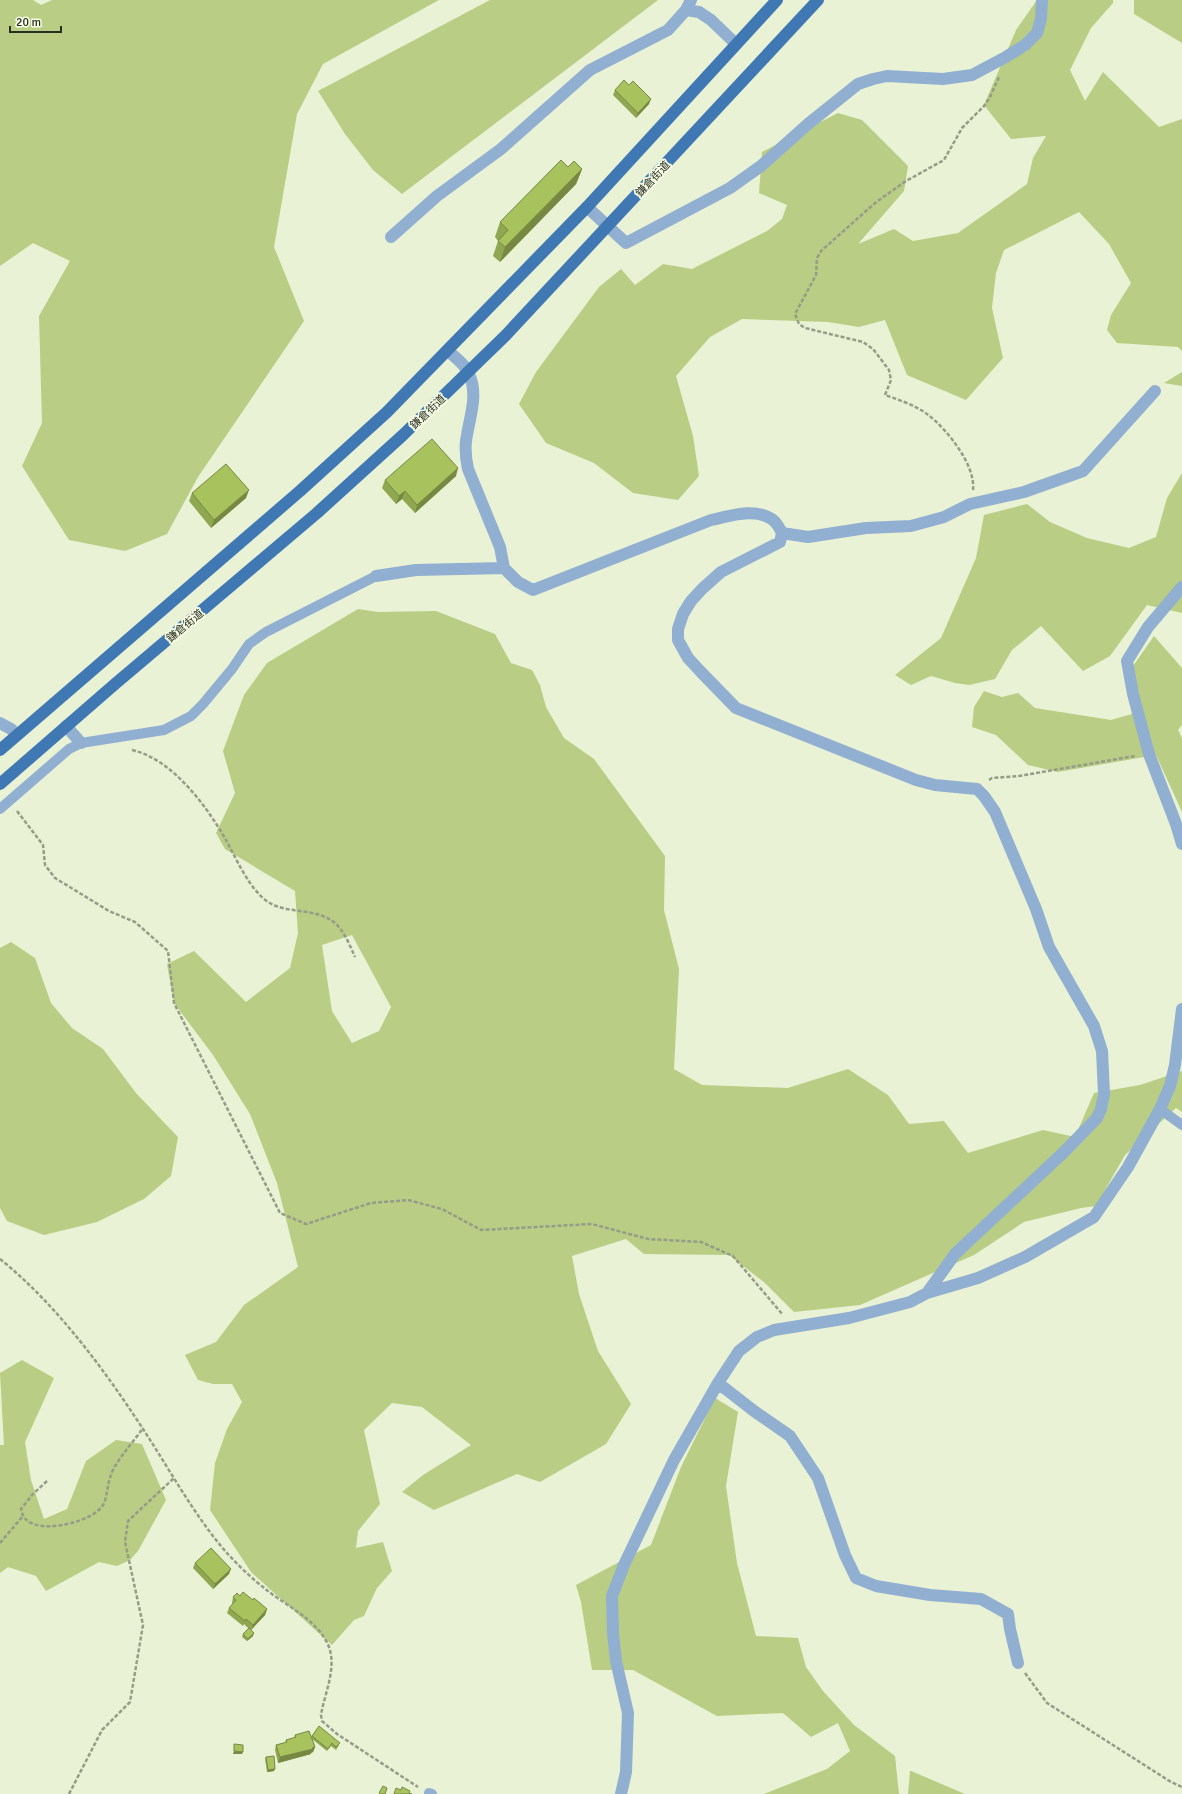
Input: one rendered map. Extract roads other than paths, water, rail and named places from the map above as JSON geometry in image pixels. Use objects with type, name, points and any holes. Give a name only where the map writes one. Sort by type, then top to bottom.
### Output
[{"type":"main road","points":[[0,750],[300,491],[387,412],[587,207],[777,0]]},
{"type":"main road","name":"鎌倉街道","points":[[0,784],[66,726],[318,513],[469,372],[608,226],[818,0]]},
{"type":"street","points":[[587,207],[626,243],[724,192],[761,166],[808,124],[858,84],[887,76],[943,79],[972,75],[1008,56],[1025,45],[1037,33],[1041,19],[1042,0]]},
{"type":"street","points":[[391,237],[438,196],[501,149],[590,70],[668,30],[689,5],[711,20],[736,44]]},
{"type":"street","points":[[448,350],[469,372],[474,388],[474,400],[466,442],[468,469],[500,547],[504,568],[518,582],[533,590],[711,520],[741,514],[760,514],[773,520],[782,533],[808,537],[866,528],[911,526],[944,517],[970,504],[1024,492],[1083,470],[1155,391]]},
{"type":"street","points":[[782,533],[780,542],[721,572],[691,601],[683,614],[678,629],[678,640],[688,658],[736,708],[916,780],[977,789],[995,812],[1036,909],[1049,947],[1094,1026],[1102,1052],[1104,1094],[1101,1109],[1097,1118],[1064,1152],[955,1254],[927,1294]]},
{"type":"street","points":[[376,576],[416,570],[504,568]]},
{"type":"street","points":[[1182,587],[1148,627],[1127,661],[1133,694],[1149,754],[1176,824],[1182,844]]},
{"type":"street","points":[[0,723],[11,729],[17,735]]},
{"type":"street","points":[[66,726],[81,743]]},
{"type":"street","points":[[621,1794],[626,1772],[628,1713],[616,1661],[613,1633],[612,1596],[624,1565],[674,1460],[738,1351],[757,1337],[774,1330],[849,1318],[910,1302],[927,1294],[978,1278],[1026,1257],[1094,1217],[1128,1167],[1160,1109],[1170,1086],[1175,1065],[1182,1010]]},
{"type":"street","points":[[718,1383],[754,1411],[790,1436],[818,1478],[845,1555],[856,1578],[876,1586],[930,1594],[981,1599],[1008,1614],[1018,1663]]},
{"type":"lane","points":[[0,809],[69,749],[81,743],[164,730],[191,716],[232,669],[249,644],[266,632],[376,576]]},
{"type":"lane","points":[[1160,1109],[1182,1125]]}]
